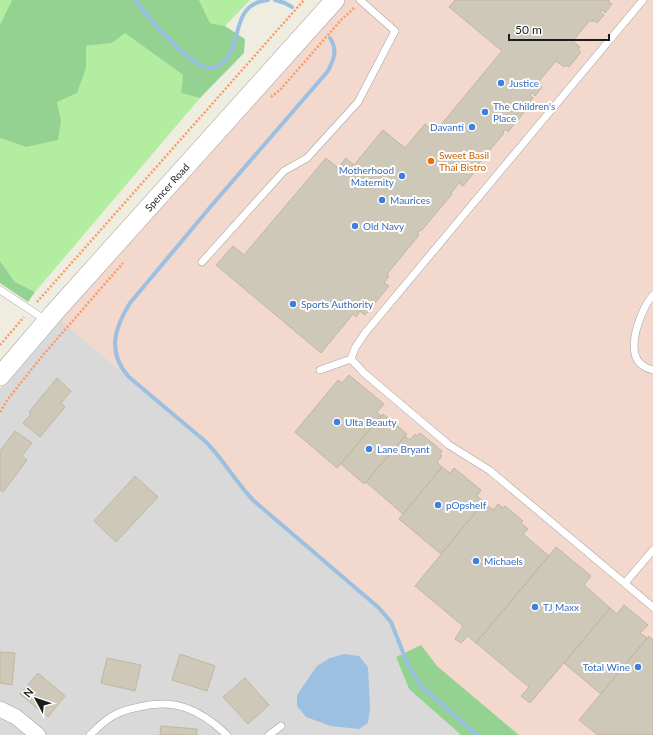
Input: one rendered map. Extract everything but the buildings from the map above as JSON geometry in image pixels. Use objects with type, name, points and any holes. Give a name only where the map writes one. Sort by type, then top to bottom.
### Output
[{"type":"street","name":"Spencer Road","points":[[0,376],[47,321],[335,0]]},
{"type":"street","points":[[0,709],[22,721],[38,735]]},
{"type":"lane","points":[[202,262],[284,172],[307,158],[358,102],[395,31],[360,0]]},
{"type":"lane","points":[[351,359],[355,348],[365,333],[644,0]]},
{"type":"lane","points":[[0,290],[47,321]]},
{"type":"lane","points":[[653,295],[642,312],[638,325],[635,354],[638,362],[653,370]]},
{"type":"lane","points":[[320,370],[351,359]]},
{"type":"lane","points":[[351,359],[364,373],[449,445],[489,470],[653,607]]},
{"type":"lane","points":[[625,583],[653,550]]},
{"type":"lane","points":[[90,735],[111,717],[120,712],[158,703],[182,706],[194,710],[204,716],[227,735]]},
{"type":"lane","points":[[269,735],[281,726]]},
{"type":"path","points":[[0,345],[304,0]]},
{"type":"path","points":[[270,98],[280,90],[360,0]]},
{"type":"path","points":[[0,412],[16,388],[43,355],[123,262]]},
{"type":"shaded area","points":[[335,0],[653,0],[653,735],[519,735],[436,666],[421,645],[404,653],[391,622],[379,608],[254,501],[240,486],[214,450],[206,442],[53,314]]},
{"type":"shaded area","points":[[53,314],[206,442],[254,501],[379,608],[391,622],[404,653],[396,657],[409,689],[461,735],[0,735],[0,389]]},
{"type":"green space","points":[[0,0],[12,0],[0,27]]},
{"type":"green space","points":[[12,0],[199,0],[210,23],[225,26],[245,39],[244,53],[200,98],[181,93],[183,75],[125,33],[112,43],[86,46],[86,68],[77,93],[57,102],[61,120],[58,140],[26,147],[0,138],[0,25]]},
{"type":"green space","points":[[199,0],[250,0],[225,26],[210,23]]},
{"type":"green space","points":[[124,32],[183,75],[181,93],[200,98],[35,292],[15,282],[0,261],[0,138],[26,147],[61,120],[57,102],[86,68],[86,46],[112,43]]},
{"type":"green space","points":[[0,261],[15,282],[35,292],[28,302],[0,283]]},
{"type":"green space","points":[[421,645],[437,666],[519,735],[461,735],[409,689],[396,657]]},
{"type":"water","points":[[344,654],[359,656],[368,667],[370,708],[368,723],[359,729],[331,726],[306,717],[297,706],[297,695],[317,666],[330,658]]},
{"type":"waterway","points":[[135,0],[149,18],[181,51],[202,66],[211,68],[224,62],[232,50],[243,15],[249,8],[257,3],[268,0]]},
{"type":"waterway","points":[[275,0],[292,7]]},
{"type":"waterway","points":[[330,38],[334,47],[334,54],[328,71],[212,205],[130,303],[124,312],[117,331],[115,350],[122,368],[129,377],[206,442],[219,456],[241,487],[254,501],[379,608],[391,622],[408,665],[422,687],[477,735]]},
{"type":"place","name":"Justice","points":[[501,83]]},
{"type":"place","name":"The Children's Place","points":[[485,112]]},
{"type":"place","name":"Davanti","points":[[472,127]]},
{"type":"place","name":"Sweet Basil Thai Bistro","points":[[431,161]]},
{"type":"place","name":"Motherhood Maternity","points":[[402,176]]},
{"type":"place","name":"Maurices","points":[[382,200]]},
{"type":"place","name":"Old Navy","points":[[355,226]]},
{"type":"place","name":"Sports Authority","points":[[293,304]]},
{"type":"place","name":"Ulta Beauty","points":[[337,422]]},
{"type":"place","name":"Lane Bryant","points":[[369,449]]},
{"type":"place","name":"pOpshelf","points":[[438,505]]},
{"type":"place","name":"Michaels","points":[[476,561]]},
{"type":"place","name":"TJ Maxx","points":[[535,607]]},
{"type":"place","name":"Total Wine","points":[[638,667]]}]
